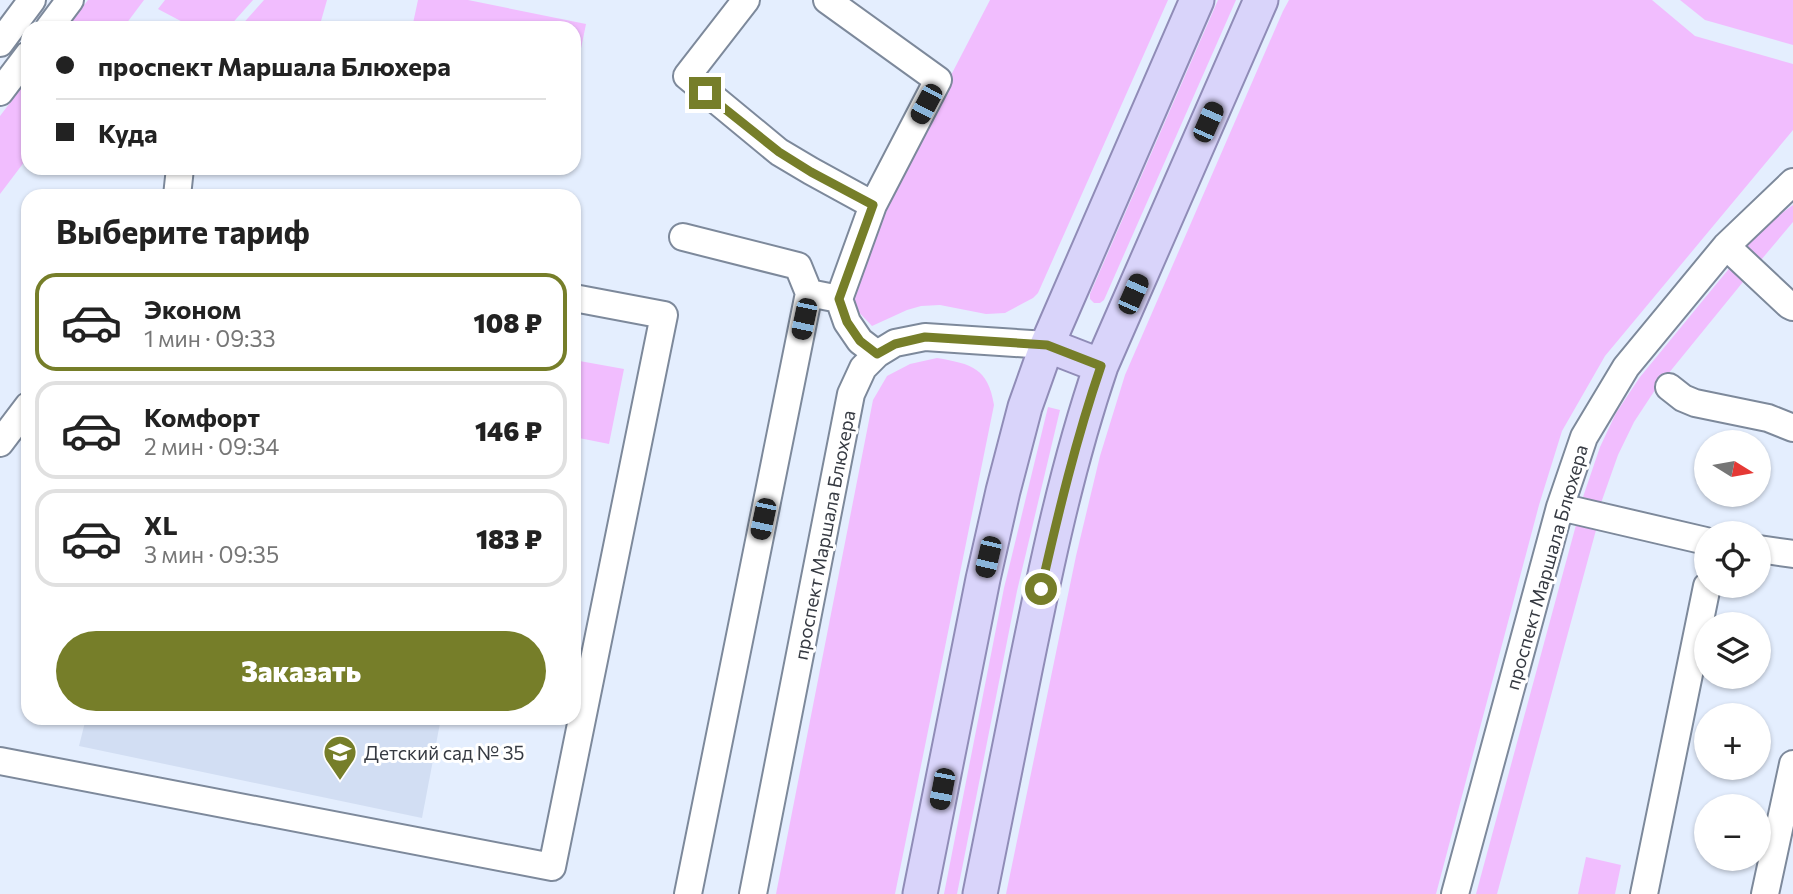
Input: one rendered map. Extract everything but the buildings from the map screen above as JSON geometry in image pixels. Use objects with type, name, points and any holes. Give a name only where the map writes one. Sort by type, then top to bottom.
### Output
[{"type":"main road","points":[[920,894],[983,579],[1025,407],[1047,345],[1197,0]]},
{"type":"main road","points":[[980,894],[1041,589],[1081,424],[1101,366],[1261,0]]},
{"type":"main road","points":[[1047,345],[1101,366]]},
{"type":"street","points":[[54,21],[70,0]]},
{"type":"street","points":[[746,0],[687,76],[779,152],[873,205]]},
{"type":"street","points":[[827,0],[938,80],[873,205],[839,299],[847,322],[860,341],[877,354],[895,344],[925,337],[1047,345]]},
{"type":"street","points":[[0,43],[21,23]]},
{"type":"street","points":[[0,92],[21,64]]},
{"type":"street","name":"проспект Маршала Блюхера","points":[[1455,894],[1560,507],[1584,437],[1626,367],[1726,246],[1793,183]]},
{"type":"street","points":[[683,237],[798,266],[809,293],[688,894]]},
{"type":"street","points":[[1726,246],[1793,307]]},
{"type":"street","points":[[809,293],[839,299]]},
{"type":"street","points":[[581,299],[664,315],[581,724]]},
{"type":"street","name":"проспект Маршала Блюхера","points":[[753,894],[851,394],[863,368],[877,354]]},
{"type":"street","points":[[1669,387],[1695,403],[1768,418],[1793,428]]},
{"type":"street","points":[[0,443],[21,415]]},
{"type":"street","points":[[1560,507],[1694,538]]},
{"type":"street","points":[[1771,551],[1793,554]]},
{"type":"street","points":[[1644,894],[1705,598]]},
{"type":"street","points":[[0,761],[552,867],[581,725]]},
{"type":"street","points":[[1765,894],[1793,764]]},
{"type":"shaded area","points":[[88,0],[144,0],[128,21],[72,21]]},
{"type":"shaded area","points":[[165,0],[253,0],[234,21],[181,21],[158,9]]},
{"type":"shaded area","points":[[264,0],[327,0],[321,21],[245,21]]},
{"type":"shaded area","points":[[418,0],[468,0],[571,21],[414,21]]},
{"type":"shaded area","points":[[990,0],[1168,0],[1038,293],[1005,313],[986,314],[940,305],[921,306],[872,326],[851,304],[893,187]]},
{"type":"shaded area","points":[[1218,0],[1236,0],[1104,300],[1094,303],[1090,294]]},
{"type":"shaded area","points":[[1289,0],[1652,0],[1695,36],[1793,64],[1793,130],[1605,356],[1562,431],[1539,505],[1436,894],[1006,894],[1076,556],[1100,456],[1125,375]]},
{"type":"shaded area","points":[[1680,0],[1793,0],[1793,45],[1705,20]]},
{"type":"shaded area","points":[[581,23],[586,24],[581,49]]},
{"type":"shaded area","points":[[21,88],[21,166],[0,194],[0,116]]},
{"type":"shaded area","points":[[1793,205],[1793,222],[1761,260],[1746,247],[1769,222]]},
{"type":"shaded area","points":[[1732,265],[1747,277],[1655,390],[1634,422],[1618,455],[1601,503],[1583,497],[1600,447],[1616,413],[1640,377]]},
{"type":"shaded area","points":[[937,358],[969,366],[983,375],[994,405],[895,894],[776,894],[873,400],[887,376],[910,364]]},
{"type":"shaded area","points":[[581,361],[624,369],[609,444],[581,438]]},
{"type":"shaded area","points":[[1048,407],[1060,410],[1017,591],[957,894],[944,894],[1004,588]]},
{"type":"shaded area","points":[[1576,525],[1596,530],[1497,894],[1476,894]]},
{"type":"shaded area","name":"Детский сад № 35","points":[[84,725],[440,725],[422,818],[79,746]]},
{"type":"shaded area","points":[[1586,857],[1621,865],[1615,894],[1578,894]]},
{"type":"place","name":"Детский сад № 35","points":[[340,782]]},
{"type":"route","points":[[705,93],[779,152],[873,205],[839,299],[847,322],[860,341],[877,354],[895,344],[925,337],[1047,345],[1101,366],[1081,424],[1041,589]]}]
